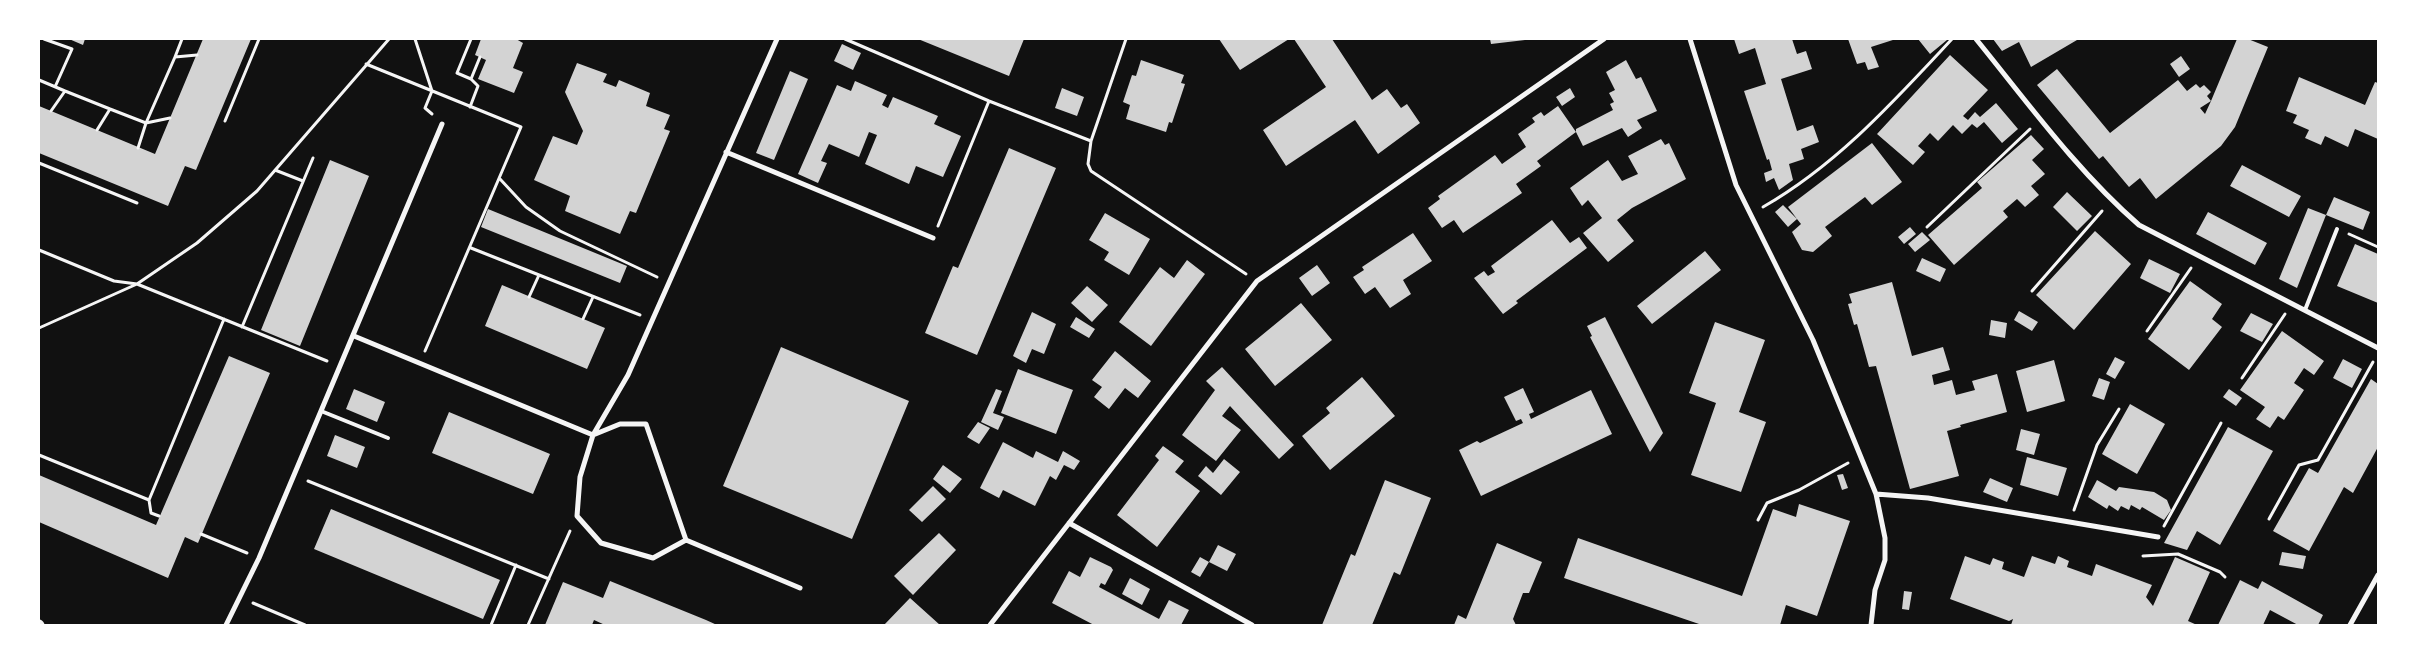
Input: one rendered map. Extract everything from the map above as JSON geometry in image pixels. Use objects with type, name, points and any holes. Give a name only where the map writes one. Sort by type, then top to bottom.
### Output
[{"type":"street","points":[[686,540],[653,558],[601,543],[576,516],[580,477],[594,435],[628,375],[777,39]]},
{"type":"street","points":[[990,625],[1257,281],[1604,39]]},
{"type":"street","points":[[1690,39],[1736,185],[1813,340],[1876,494],[1884,532],[1885,560],[1875,590],[1871,625]]},
{"type":"street","points":[[1976,39],[2040,119],[2111,201],[2139,225],[2378,348]]},
{"type":"street","points":[[226,625],[241,598],[259,558],[442,124]]},
{"type":"street","points":[[726,152],[933,238]]},
{"type":"street","points":[[354,336],[594,435],[620,424],[646,424],[686,540],[800,588]]},
{"type":"street","points":[[1876,494],[1928,498],[2158,537]]},
{"type":"street","points":[[1069,523],[1252,625]]},
{"type":"street","points":[[2350,625],[2378,575]]},
{"type":"lane","points":[[2305,310],[2337,229]]},
{"type":"lane","points":[[321,411],[388,438]]},
{"type":"path","points":[[44,39],[72,49],[55,87]]},
{"type":"path","points":[[138,148],[146,124],[182,39]]},
{"type":"path","points":[[225,121],[260,39]]},
{"type":"path","points":[[39,328],[137,284],[197,243],[257,191],[388,39]]},
{"type":"path","points":[[415,39],[432,91],[425,108],[442,124]]},
{"type":"path","points":[[470,107],[478,86],[471,79],[457,73],[471,39]]},
{"type":"path","points":[[844,39],[990,102],[1091,141]]},
{"type":"path","points":[[1126,39],[1091,141],[1088,164],[1091,171],[1257,281]]},
{"type":"path","points":[[1751,215],[1790,192],[1840,153],[1869,126],[1952,39]]},
{"type":"path","points":[[174,57],[197,55]]},
{"type":"path","points":[[471,79],[480,57]]},
{"type":"path","points":[[366,64],[521,127],[471,248],[420,363]]},
{"type":"path","points":[[39,80],[146,124],[170,118]]},
{"type":"path","points":[[51,111],[65,91]]},
{"type":"path","points":[[933,238],[990,102]]},
{"type":"path","points":[[97,130],[110,109]]},
{"type":"path","points":[[1927,227],[2040,119]]},
{"type":"path","points":[[242,326],[313,158]]},
{"type":"path","points":[[39,163],[137,203]]},
{"type":"path","points":[[275,170],[303,181]]},
{"type":"path","points":[[500,178],[526,207],[560,230],[668,282]]},
{"type":"path","points":[[2032,292],[2111,201]]},
{"type":"path","points":[[2337,229],[2378,247]]},
{"type":"path","points":[[471,248],[652,320]]},
{"type":"path","points":[[39,250],[114,281],[137,284],[341,367]]},
{"type":"path","points":[[2146,331],[2200,256]]},
{"type":"path","points":[[529,297],[539,275]]},
{"type":"path","points":[[583,319],[593,297]]},
{"type":"path","points":[[2242,378],[2292,304]]},
{"type":"path","points":[[159,516],[151,513],[149,500],[224,319]]},
{"type":"path","points":[[2269,519],[2299,465],[2318,460],[2374,361]]},
{"type":"path","points":[[2071,522],[2077,497],[2097,445],[2119,409]]},
{"type":"path","points":[[2158,537],[2221,423]]},
{"type":"path","points":[[39,455],[149,500]]},
{"type":"path","points":[[1758,520],[1767,503],[1799,490],[1860,457]]},
{"type":"path","points":[[293,475],[549,579]]},
{"type":"path","points":[[528,625],[576,516]]},
{"type":"path","points":[[200,534],[259,558]]},
{"type":"path","points":[[2143,556],[2178,554],[2220,572],[2225,577]]},
{"type":"path","points":[[491,625],[516,565]]},
{"type":"path","points":[[241,598],[305,625]]},
{"type":"building","points":[[69,39],[85,39],[83,45]]},
{"type":"building","points":[[203,39],[251,39],[196,170],[185,166],[168,206],[39,153],[39,106],[155,154]]},
{"type":"building","points":[[481,39],[516,39],[523,43],[513,68],[523,72],[514,93],[478,79],[486,60],[475,55]]},
{"type":"building","points":[[918,39],[1024,39],[1009,76]]},
{"type":"building","points":[[1219,39],[1289,39],[1240,70]]},
{"type":"building","points":[[1294,39],[1332,39],[1372,100],[1387,89],[1401,108],[1407,104],[1420,123],[1378,154],[1355,120],[1286,166],[1263,130],[1326,87]]},
{"type":"building","points":[[1490,39],[1525,39],[1525,40],[1491,44]]},
{"type":"building","points":[[1734,39],[1792,39],[1797,54],[1806,51],[1812,69],[1781,79],[1797,131],[1813,125],[1819,142],[1801,149],[1804,159],[1789,164],[1793,180],[1779,190],[1774,178],[1766,182],[1764,173],[1772,170],[1744,91],[1766,84],[1755,48],[1739,54]]},
{"type":"building","points":[[1848,39],[1896,39],[1871,47],[1879,67],[1868,70],[1865,62],[1857,64]]},
{"type":"building","points":[[1918,39],[1946,39],[1947,40],[1930,54]]},
{"type":"building","points":[[1993,39],[2077,40],[2031,67],[2019,42],[2002,51]]},
{"type":"building","points":[[2237,39],[2248,39],[2268,47],[2235,127],[2221,146],[2156,199],[2140,178],[2129,187],[2103,156],[2099,159],[2037,85],[2057,69],[2110,133],[2178,80],[2187,91],[2196,84],[2200,88],[2204,85],[2211,92],[2207,96],[2211,101]],"holes":[[[2211,101],[2205,114],[2200,108]]]},
{"type":"building","points":[[842,44],[861,53],[853,70],[834,61]]},
{"type":"building","points":[[1950,55],[1988,90],[1963,116],[1968,120],[1975,112],[1980,117],[1996,103],[2018,129],[2002,143],[1984,122],[1977,128],[1972,124],[1962,134],[1953,125],[1938,141],[1930,133],[1918,146],[1925,152],[1913,165],[1877,134]]},
{"type":"building","points":[[2181,56],[2190,69],[2179,77],[2170,64]]},
{"type":"building","points":[[1141,60],[1184,75],[1181,83],[1185,84],[1172,123],[1169,122],[1166,132],[1126,119],[1130,105],[1123,102],[1132,75],[1136,76]]},
{"type":"building","points":[[1626,60],[1636,79],[1641,77],[1657,111],[1637,120],[1642,128],[1628,137],[1622,128],[1583,146],[1576,129],[1613,110],[1610,104],[1614,102],[1609,93],[1615,90],[1606,72]]},
{"type":"building","points":[[577,63],[607,74],[603,82],[616,87],[619,80],[650,93],[646,106],[670,115],[664,129],[670,131],[636,213],[630,211],[620,234],[565,211],[570,196],[534,180],[553,136],[577,145],[583,131],[565,92]]},
{"type":"building","points":[[790,71],[808,79],[774,160],[756,153]]},
{"type":"building","points":[[2299,77],[2365,105],[2375,82],[2378,83],[2378,139],[2355,129],[2348,147],[2325,136],[2321,145],[2305,138],[2309,130],[2293,123],[2297,115],[2286,111]]},
{"type":"building","points":[[855,81],[887,95],[882,105],[888,108],[893,97],[938,116],[934,124],[961,136],[943,177],[916,166],[909,184],[865,164],[877,135],[869,132],[859,157],[829,144],[821,161],[827,163],[818,183],[798,174],[837,85],[851,91]]},
{"type":"building","points":[[1062,88],[1084,97],[1077,116],[1055,108]]},
{"type":"building","points":[[1570,88],[1575,97],[1562,106],[1556,97]]},
{"type":"building","points":[[1558,106],[1576,132],[1537,161],[1541,166],[1516,184],[1522,193],[1463,233],[1454,220],[1442,228],[1428,208],[1440,199],[1438,196],[1495,155],[1502,164],[1526,147],[1518,134],[1535,122],[1532,118],[1541,112],[1544,116]]},
{"type":"building","points":[[2031,135],[2044,149],[2032,160],[2045,174],[2031,186],[2039,195],[2025,207],[2017,199],[2003,211],[2008,217],[1954,265],[1928,235],[1982,188],[1977,182]]},
{"type":"building","points":[[1661,139],[1665,145],[1669,143],[1686,179],[1632,208],[1617,220],[1634,241],[1608,262],[1583,233],[1602,218],[1588,200],[1582,206],[1570,188],[1608,160],[1622,181],[1638,174],[1628,156]]},
{"type":"building","points":[[1872,143],[1902,182],[1872,205],[1865,197],[1825,227],[1832,236],[1813,252],[1802,250],[1792,232],[1801,224],[1788,207]]},
{"type":"building","points":[[1009,148],[1056,168],[977,355],[925,333],[953,266],[958,268]]},
{"type":"building","points":[[330,160],[369,176],[300,346],[261,330]]},
{"type":"building","points":[[2242,165],[2301,196],[2289,217],[2230,186]]},
{"type":"building","points":[[2067,192],[2092,216],[2077,231],[2053,207]]},
{"type":"building","points":[[2334,197],[2370,212],[2363,230],[2326,215]]},
{"type":"building","points":[[1783,205],[1797,219],[1788,227],[1775,212]]},
{"type":"building","points":[[2308,208],[2326,215],[2297,288],[2279,279]]},
{"type":"building","points":[[488,209],[627,266],[620,283],[481,227]]},
{"type":"building","points":[[2208,212],[2267,243],[2255,265],[2196,234]]},
{"type":"building","points":[[1105,213],[1150,239],[1129,275],[1104,260],[1109,252],[1089,240]]},
{"type":"building","points":[[1552,220],[1570,243],[1579,237],[1587,248],[1516,301],[1518,303],[1503,314],[1474,278],[1484,271],[1488,276],[1495,272],[1491,266]]},
{"type":"building","points":[[1910,227],[1916,234],[1904,244],[1898,237]]},
{"type":"building","points":[[2095,231],[2131,264],[2074,330],[2036,295]]},
{"type":"building","points":[[1922,232],[1930,240],[1915,252],[1908,244]]},
{"type":"building","points":[[1413,233],[1432,261],[1403,280],[1411,294],[1390,308],[1375,287],[1365,294],[1353,277],[1364,270],[1362,267]]},
{"type":"building","points":[[2355,244],[2378,254],[2378,303],[2337,286]]},
{"type":"building","points":[[1705,251],[1721,270],[1652,324],[1637,306]]},
{"type":"building","points":[[1922,258],[1946,269],[1940,282],[1916,271]]},
{"type":"building","points":[[2149,259],[2180,274],[2170,293],[2140,278]]},
{"type":"building","points":[[1187,260],[1205,274],[1151,346],[1119,322],[1160,267],[1174,278]]},
{"type":"building","points":[[1317,265],[1330,283],[1312,296],[1299,278]]},
{"type":"building","points":[[2190,281],[2222,304],[2212,319],[2222,327],[2189,370],[2148,339]]},
{"type":"building","points":[[1892,282],[1912,356],[1943,347],[1950,370],[1932,375],[1934,385],[1952,380],[1956,395],[1975,390],[1972,381],[1997,374],[2007,412],[1960,425],[1961,427],[1947,431],[1959,476],[1910,489],[1876,366],[1869,367],[1857,324],[1854,325],[1848,304],[1852,303],[1849,294]]},
{"type":"building","points":[[502,285],[605,328],[587,369],[485,326]]},
{"type":"building","points":[[1087,286],[1108,305],[1092,322],[1071,303]]},
{"type":"building","points":[[1301,303],[1332,340],[1275,386],[1245,349]]},
{"type":"building","points":[[2019,311],[2038,322],[2032,331],[2014,320]]},
{"type":"building","points":[[1032,312],[1056,324],[1044,354],[1032,349],[1026,363],[1013,356]]},
{"type":"building","points":[[2251,313],[2273,324],[2262,342],[2240,331]]},
{"type":"building","points":[[1076,317],[1095,329],[1089,338],[1070,327]]},
{"type":"building","points":[[1605,317],[1663,433],[1650,452],[1590,337],[1592,336],[1587,326]]},
{"type":"building","points":[[1991,320],[2007,323],[2005,338],[1989,335]]},
{"type":"building","points":[[1715,322],[1765,340],[1739,412],[1766,422],[1741,492],[1691,475],[1716,403],[1689,393]]},
{"type":"building","points":[[2282,331],[2324,361],[2314,375],[2304,368],[2294,383],[2304,390],[2284,420],[2278,416],[2270,428],[2256,419],[2265,407],[2240,390]]},
{"type":"building","points":[[781,347],[909,401],[852,539],[723,486]]},
{"type":"building","points":[[1115,351],[1151,381],[1138,398],[1125,388],[1109,409],[1094,397],[1102,387],[1092,380]]},
{"type":"building","points":[[229,356],[270,373],[198,543],[185,537],[168,578],[39,522],[39,475],[156,525]]},
{"type":"building","points":[[2115,357],[2125,362],[2115,379],[2106,374]]},
{"type":"building","points":[[2343,359],[2362,369],[2352,388],[2333,378]]},
{"type":"building","points":[[2054,360],[2065,401],[2027,412],[2016,371]]},
{"type":"building","points":[[1222,367],[1294,445],[1279,459],[1230,406],[1222,416],[1241,430],[1216,461],[1182,435],[1215,390],[1206,381]]},
{"type":"building","points":[[1018,369],[1073,390],[1056,434],[1001,413]]},
{"type":"building","points":[[1362,377],[1395,416],[1330,470],[1302,436],[1330,413],[1326,408]]},
{"type":"building","points":[[2099,378],[2110,382],[2104,400],[2092,396]]},
{"type":"building","points":[[2371,379],[2378,384],[2378,447],[2353,493],[2344,487],[2309,551],[2273,531],[2309,468],[2318,473]]},
{"type":"building","points":[[1523,388],[1534,412],[1529,414],[1531,419],[1591,390],[1612,434],[1481,496],[1459,450],[1477,441],[1480,443],[1523,423],[1521,419],[1516,421],[1504,397]]},
{"type":"building","points":[[354,389],[385,402],[377,422],[346,409]]},
{"type":"building","points":[[996,389],[1002,391],[993,413],[1004,417],[998,430],[981,422]]},
{"type":"building","points":[[2229,389],[2242,398],[2236,406],[2223,397]]},
{"type":"building","points":[[2130,404],[2165,424],[2137,474],[2102,454]]},
{"type":"building","points":[[449,412],[550,454],[533,494],[432,453]]},
{"type":"building","points":[[978,422],[990,428],[979,444],[967,437]]},
{"type":"building","points":[[2228,427],[2273,451],[2220,545],[2197,531],[2187,550],[2164,543]]},
{"type":"building","points":[[2021,429],[2040,434],[2034,455],[2016,450]]},
{"type":"building","points":[[335,435],[365,447],[357,468],[327,456]]},
{"type":"building","points":[[1003,442],[1033,458],[1036,451],[1064,465],[1056,480],[1050,476],[1035,506],[1003,490],[999,498],[980,488]]},
{"type":"building","points":[[1163,446],[1184,461],[1175,472],[1200,491],[1157,547],[1117,515],[1159,460],[1155,456]]},
{"type":"building","points":[[1063,451],[1080,461],[1074,470],[1058,462]]},
{"type":"building","points":[[2027,457],[2067,468],[2058,496],[2020,485]]},
{"type":"building","points":[[1224,459],[1240,472],[1221,495],[1198,476],[1206,466],[1213,473]]},
{"type":"building","points":[[943,465],[962,479],[950,493],[933,479]]},
{"type":"building","points":[[1843,474],[1848,488],[1842,490],[1837,475]]},
{"type":"building","points":[[1990,478],[2013,488],[2007,502],[1983,492]]},
{"type":"building","points":[[1385,480],[1431,498],[1400,575],[1394,572],[1372,625],[1322,625],[1351,554],[1355,556]]},
{"type":"building","points":[[2097,480],[2116,491],[2119,487],[2154,492],[2167,500],[2171,510],[2164,520],[2142,507],[2140,510],[2131,505],[2129,510],[2121,506],[2118,511],[2109,505],[2107,509],[2088,497]]},
{"type":"building","points":[[933,486],[946,499],[922,522],[909,510]]},
{"type":"building","points":[[1799,504],[1850,521],[1817,616],[1786,605],[1780,625],[1702,625],[1564,578],[1578,538],[1742,596],[1773,509],[1796,517]]},
{"type":"building","points":[[331,509],[500,580],[483,619],[314,549]]},
{"type":"building","points":[[939,533],[956,550],[913,595],[894,576]]},
{"type":"building","points":[[1497,543],[1542,562],[1529,593],[1523,593],[1513,619],[1516,625],[1454,625],[1458,615],[1466,619]]},
{"type":"building","points":[[1218,545],[1236,554],[1227,571],[1209,562]]},
{"type":"building","points":[[2282,552],[2306,556],[2303,569],[2279,565]]},
{"type":"building","points":[[1965,556],[1990,565],[1993,558],[2004,562],[2002,569],[2024,577],[2032,556],[2055,564],[2058,556],[2069,561],[2067,567],[2092,576],[2096,564],[2152,585],[2146,597],[2153,606],[2175,557],[2210,572],[2188,621],[2197,625],[2011,625],[2013,619],[2009,621],[1950,599]]},
{"type":"building","points":[[1090,557],[1111,567],[1113,570],[1105,585],[1101,583],[1099,587],[1159,619],[1169,600],[1189,610],[1181,625],[1094,625],[1052,603],[1069,571],[1080,577]]},
{"type":"building","points":[[1200,557],[1209,562],[1200,577],[1191,572]]},
{"type":"building","points":[[1130,578],[1150,589],[1142,605],[1122,594]]},
{"type":"building","points":[[2240,580],[2258,589],[2262,581],[2323,615],[2318,625],[2298,625],[2270,610],[2263,625],[2218,625]]},
{"type":"building","points":[[610,581],[717,625],[605,625],[594,620],[592,625],[545,625],[563,582],[603,598]]},
{"type":"building","points":[[1904,591],[1912,592],[1909,610],[1902,609]]},
{"type":"building","points":[[910,598],[940,625],[884,625]]}]
